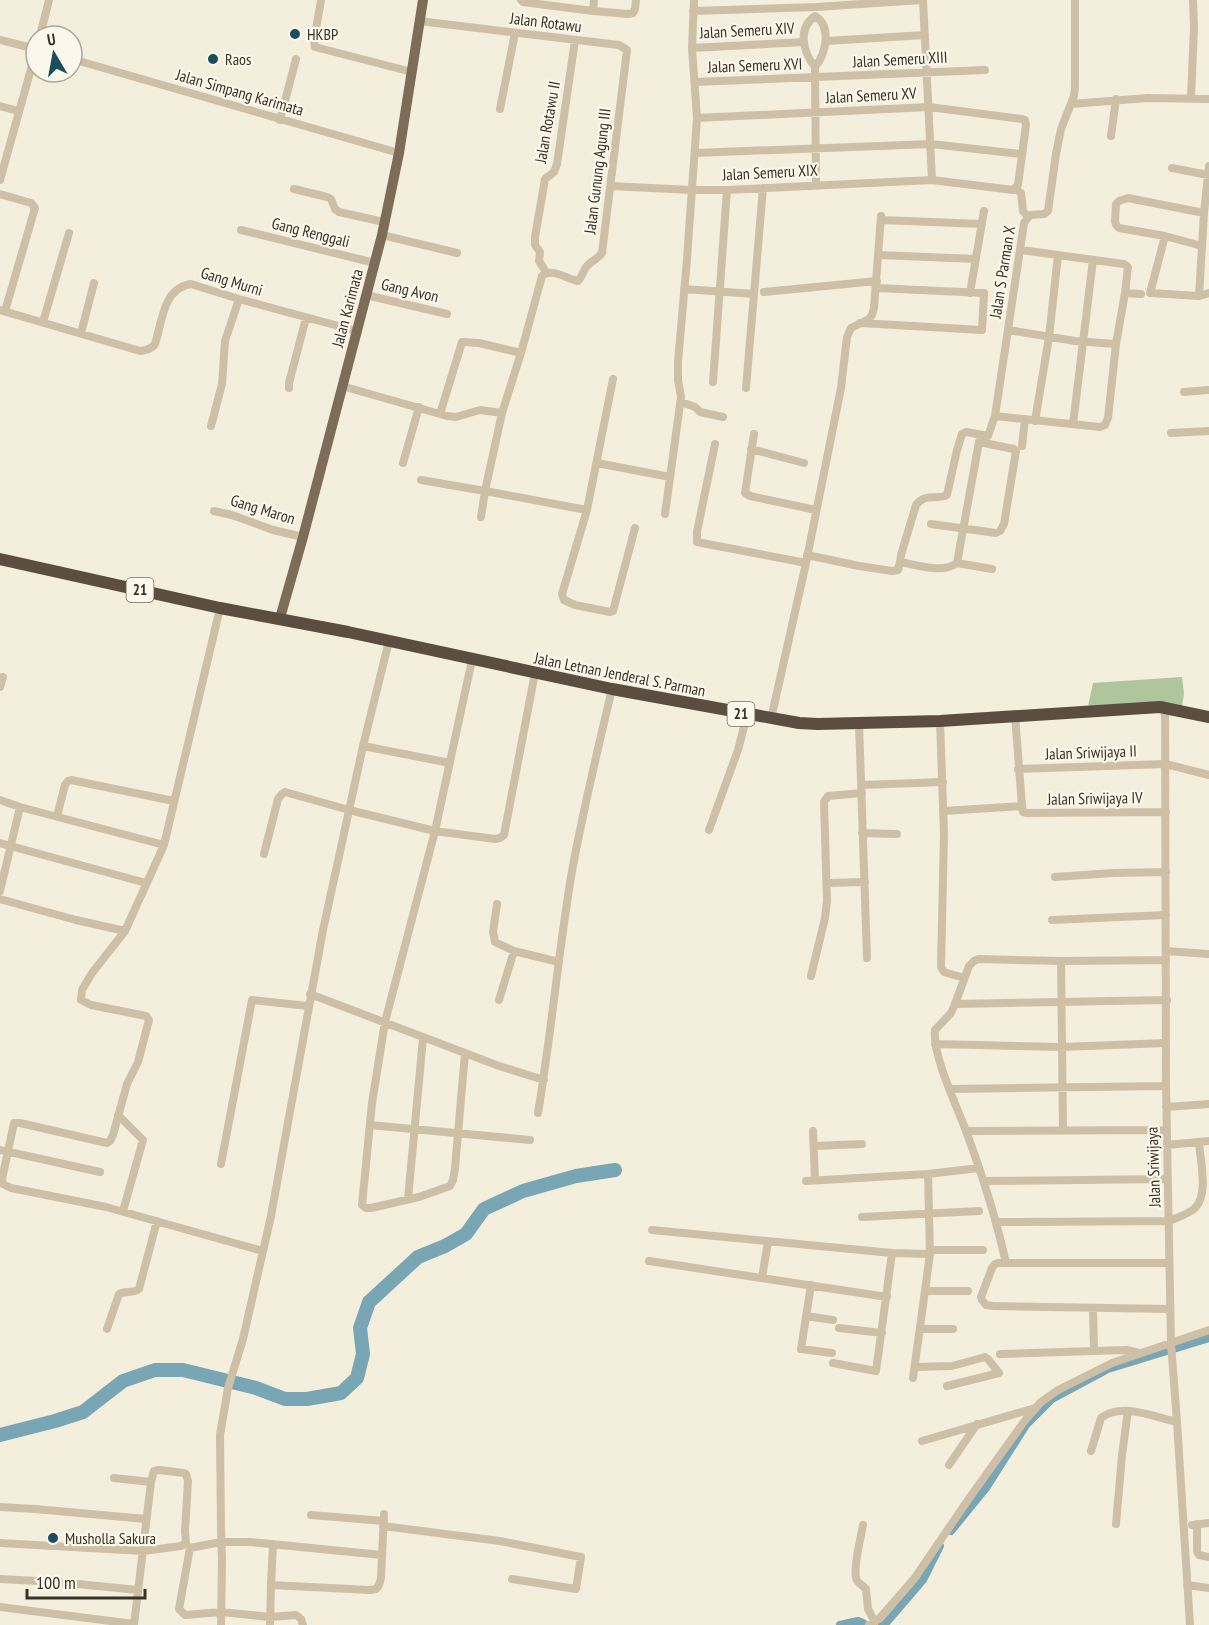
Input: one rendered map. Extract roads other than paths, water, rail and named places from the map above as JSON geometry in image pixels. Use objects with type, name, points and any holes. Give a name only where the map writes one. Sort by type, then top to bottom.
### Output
[{"type":"highway","name":"21","points":[[0,559],[220,608],[280,618]]},
{"type":"highway","name":"Jalan Letnan Jenderal S. Parman","points":[[280,618],[536,674],[747,715],[807,724],[940,721],[1165,707],[1209,717]]},
{"type":"main road","name":"Jalan Karimata","points":[[280,618],[382,235],[399,153],[423,0]]},
{"type":"street","points":[[43,24],[50,0]]},
{"type":"street","points":[[321,0],[315,47],[412,72]]},
{"type":"street","points":[[521,0],[593,11],[631,14],[635,9],[636,0]]},
{"type":"street","points":[[593,11],[594,0]]},
{"type":"street","points":[[665,514],[681,400],[677,370],[697,118],[692,48],[694,0]]},
{"type":"street","points":[[693,11],[816,8],[923,0],[932,180]]},
{"type":"street","name":"Jalan S Parman X","points":[[995,416],[1024,223],[1028,217],[1048,211],[1061,129],[1075,87],[1075,0]]},
{"type":"street","points":[[1191,98],[1193,0]]},
{"type":"street","points":[[815,67],[824,54],[826,41],[823,23],[816,8]]},
{"type":"street","points":[[816,8],[806,25],[804,42],[808,59],[815,67],[816,78],[816,185]]},
{"type":"street","name":"Jalan Rotawu","points":[[419,21],[619,45],[626,48],[627,54]]},
{"type":"street","points":[[500,108],[515,33]]},
{"type":"street","points":[[826,41],[925,35]]},
{"type":"street","points":[[0,40],[24,46]]},
{"type":"street","name":"Jalan Rotawu II","points":[[546,272],[538,261],[540,252],[535,237],[545,179],[554,172],[558,164],[575,40]]},
{"type":"street","name":"Jalan Semeru XIV","points":[[692,48],[804,42]]},
{"type":"street","name":"Jalan Gunung Agung III","points":[[546,272],[578,280],[588,265],[602,253],[627,54]]},
{"type":"street","points":[[280,120],[296,59]]},
{"type":"street","name":"Jalan Simpang Karimata","points":[[84,63],[399,153]]},
{"type":"street","name":"Jalan Semeru XIII","points":[[816,78],[985,70]]},
{"type":"street","name":"Jalan Semeru XVI","points":[[695,82],[816,78]]},
{"type":"street","points":[[0,180],[26,84]]},
{"type":"street","points":[[1111,136],[1116,99]]},
{"type":"street","points":[[1071,104],[1116,99],[1209,99]]},
{"type":"street","points":[[0,106],[18,111]]},
{"type":"street","name":"Jalan Semeru XV","points":[[697,118],[929,107],[1023,119],[1026,125],[1021,154]]},
{"type":"street","points":[[695,153],[931,144],[1021,154],[1018,185],[1015,189],[1021,193],[1023,211],[1028,217]]},
{"type":"street","points":[[1172,168],[1209,171],[1199,296]]},
{"type":"street","name":"Jalan Semeru XIX","points":[[610,186],[727,190],[932,180],[1010,191],[1015,189]]},
{"type":"street","points":[[746,388],[763,188]]},
{"type":"street","points":[[294,189],[331,199],[335,209],[339,212],[384,222]]},
{"type":"street","points":[[713,382],[727,190]]},
{"type":"street","points":[[0,194],[31,203],[35,208],[3,311]]},
{"type":"street","points":[[1202,246],[1118,227],[1115,221],[1117,203],[1133,198],[1204,213]]},
{"type":"street","points":[[970,293],[984,211]]},
{"type":"street","points":[[771,719],[841,388],[847,337],[851,328],[869,319],[872,315],[881,218],[982,224]]},
{"type":"street","name":"Gang Renggali","points":[[241,230],[375,263]]},
{"type":"street","points":[[43,322],[69,234]]},
{"type":"street","points":[[382,235],[457,253]]},
{"type":"street","points":[[1165,236],[1150,293],[1199,296],[1209,293]]},
{"type":"street","points":[[715,444],[697,532],[697,542],[892,571],[898,570],[916,505],[921,499],[940,498],[947,495],[961,435],[966,432],[988,436],[995,416],[1100,427],[1105,425],[1108,418],[1116,344],[1128,270],[1126,265],[1021,250]]},
{"type":"street","points":[[878,255],[976,259]]},
{"type":"street","points":[[1035,420],[1049,337],[1058,255]]},
{"type":"street","points":[[1073,424],[1093,260]]},
{"type":"street","points":[[481,517],[502,413],[540,281],[546,272]]},
{"type":"street","points":[[81,333],[94,283]]},
{"type":"street","name":"Gang Murni","points":[[3,311],[140,351],[153,347],[155,344],[165,307],[171,296],[183,286],[190,284],[357,331]]},
{"type":"street","points":[[764,292],[876,284],[984,293],[982,330],[860,323]]},
{"type":"street","points":[[684,289],[754,294]]},
{"type":"street","points":[[1125,293],[1141,294]]},
{"type":"street","name":"Gang Avon","points":[[366,295],[447,314]]},
{"type":"street","points":[[211,426],[222,384],[225,341],[239,299]]},
{"type":"street","points":[[289,388],[306,318]]},
{"type":"street","points":[[1008,330],[1083,342],[1116,344]]},
{"type":"street","points":[[440,414],[462,342],[479,343],[521,353]]},
{"type":"street","points":[[613,380],[587,510],[562,594],[564,600],[613,611],[635,528]]},
{"type":"street","points":[[342,386],[447,416],[456,417],[480,410],[502,413]]},
{"type":"street","points":[[1184,392],[1209,390]]},
{"type":"street","points":[[681,400],[700,412],[723,417]]},
{"type":"street","points":[[403,463],[419,407]]},
{"type":"street","points":[[1022,446],[1025,419]]},
{"type":"street","points":[[1171,433],[1209,431]]},
{"type":"street","points":[[754,434],[745,490],[747,495],[816,510]]},
{"type":"street","points":[[931,524],[962,528],[996,533],[1000,531],[1005,524],[1016,454],[1014,449],[979,442],[962,528],[957,563]]},
{"type":"street","points":[[752,449],[804,463]]},
{"type":"street","points":[[597,463],[670,477]]},
{"type":"street","points":[[421,480],[587,510]]},
{"type":"street","name":"Gang Maron","points":[[214,511],[303,537]]},
{"type":"street","points":[[900,562],[941,568],[957,563],[992,569]]},
{"type":"street","points":[[220,608],[164,845],[125,931],[92,973],[80,996],[81,1000],[91,1005],[148,1018],[149,1023],[138,1062],[127,1084],[113,1134],[107,1143],[16,1122],[4,1151],[2,1179],[3,1184],[11,1188],[123,1211],[263,1251]]},
{"type":"street","points":[[220,1625],[220,1434],[228,1389],[243,1339],[263,1251],[310,994],[363,746],[389,641]]},
{"type":"street","points":[[465,1053],[458,1133],[450,1186],[408,1200],[371,1208],[362,1206],[372,1103],[385,1022],[435,831],[472,660]]},
{"type":"street","points":[[264,854],[278,799],[285,792],[435,831],[500,838],[504,835],[536,674]]},
{"type":"street","points":[[0,687],[3,677]]},
{"type":"street","points":[[538,1113],[571,878],[612,689]]},
{"type":"street","name":"Jalan Sriwijaya","points":[[1165,707],[1166,1107],[1170,1309],[1190,1625]]},
{"type":"street","points":[[709,830],[738,750],[747,715]]},
{"type":"street","points":[[1015,715],[1018,769],[1024,810]]},
{"type":"street","points":[[940,721],[944,811],[941,967],[944,972],[964,978]]},
{"type":"street","points":[[859,723],[867,958]]},
{"type":"street","points":[[363,746],[450,763]]},
{"type":"street","name":"Jalan Sriwijaya II","points":[[1018,769],[1166,764],[1209,775]]},
{"type":"street","points":[[57,816],[64,785],[71,780],[174,801]]},
{"type":"street","points":[[811,976],[825,918],[827,883],[824,802],[828,796],[862,789],[943,782]]},
{"type":"street","points":[[0,800],[164,845]]},
{"type":"street","points":[[0,891],[20,807]]},
{"type":"street","name":"Jalan Sriwijaya IV","points":[[944,811],[1166,812]]},
{"type":"street","points":[[862,833],[897,834]]},
{"type":"street","points":[[0,843],[146,883]]},
{"type":"street","points":[[1055,877],[1166,872]]},
{"type":"street","points":[[827,883],[865,882]]},
{"type":"street","points":[[0,899],[125,931]]},
{"type":"street","points":[[496,904],[493,940],[514,951],[559,962]]},
{"type":"street","points":[[1052,920],[1166,915]]},
{"type":"street","points":[[499,1000],[514,951]]},
{"type":"street","points":[[1006,1263],[997,1222],[984,1181],[935,1044],[935,1030],[951,1012],[971,963],[979,959],[1061,961],[1209,954]]},
{"type":"street","points":[[1061,961],[1063,1130]]},
{"type":"street","points":[[310,994],[498,1066],[544,1080]]},
{"type":"street","points":[[221,1164],[252,1000],[308,1006]]},
{"type":"street","points":[[955,1004],[1167,1000]]},
{"type":"street","points":[[408,1200],[423,1038]]},
{"type":"street","points":[[935,1044],[1062,1047],[1166,1043]]},
{"type":"street","points":[[950,1089],[1166,1086]]},
{"type":"street","points":[[1166,1107],[1209,1104]]},
{"type":"street","points":[[118,1115],[144,1140],[123,1211]]},
{"type":"street","points":[[370,1125],[530,1140]]},
{"type":"street","points":[[966,1131],[1167,1130]]},
{"type":"street","points":[[813,1131],[811,1180],[928,1174],[979,1168]]},
{"type":"street","points":[[1167,1145],[1209,1141]]},
{"type":"street","points":[[997,1222],[1169,1221],[1193,1210],[1201,1200],[1203,1185],[1199,1142]]},
{"type":"street","points":[[814,1146],[862,1144]]},
{"type":"street","points":[[4,1151],[100,1172]]},
{"type":"street","points":[[913,1378],[930,1252],[928,1174]]},
{"type":"street","points":[[984,1181],[1168,1179]]},
{"type":"street","points":[[862,1217],[979,1211]]},
{"type":"street","points":[[107,1329],[118,1294],[139,1289],[157,1221]]},
{"type":"street","points":[[652,1230],[892,1253],[983,1250]]},
{"type":"street","points":[[762,1278],[768,1241]]},
{"type":"street","points":[[833,1363],[876,1371],[892,1253]]},
{"type":"street","points":[[649,1261],[887,1297]]},
{"type":"street","points":[[1169,1263],[998,1263],[992,1268],[981,1297],[986,1305],[1170,1309]]},
{"type":"street","points":[[811,1285],[801,1349],[832,1353]]},
{"type":"street","points":[[926,1291],[968,1291]]},
{"type":"street","points":[[1093,1308],[1094,1351]]},
{"type":"street","points":[[806,1316],[833,1320]]},
{"type":"street","points":[[839,1328],[882,1333]]},
{"type":"street","points":[[920,1329],[953,1329]]},
{"type":"street","points":[[863,1525],[856,1578],[866,1589],[872,1623],[914,1580],[970,1497],[1026,1419],[1041,1402],[1058,1390],[1112,1363],[1171,1345],[1209,1330]]},
{"type":"street","points":[[1000,1354],[1127,1350],[1140,1353]]},
{"type":"street","points":[[915,1367],[952,1366],[985,1358],[999,1373],[948,1386]]},
{"type":"street","points":[[922,1441],[1036,1408]]},
{"type":"street","points":[[1091,1450],[1101,1418],[1112,1412],[1122,1410],[1177,1422]]},
{"type":"street","points":[[1116,1524],[1128,1411]]},
{"type":"street","points":[[949,1466],[977,1424]]},
{"type":"street","points":[[0,1543],[143,1551],[181,1546],[186,1542],[188,1481],[186,1474],[154,1471],[146,1519],[143,1551],[134,1624],[0,1607]]},
{"type":"street","points":[[114,1478],[151,1482]]},
{"type":"street","points":[[0,1507],[146,1519]]},
{"type":"street","points":[[311,1515],[384,1520],[581,1557],[576,1589],[512,1578]]},
{"type":"street","points":[[271,1585],[376,1589],[383,1568],[384,1520]]},
{"type":"street","points":[[1184,1526],[1209,1523]]},
{"type":"street","points":[[1197,1524],[1197,1551],[1199,1555],[1209,1557]]},
{"type":"street","points":[[303,1625],[300,1617],[296,1615],[270,1621],[221,1612],[185,1615],[179,1609],[190,1548],[221,1542],[273,1544],[382,1555]]},
{"type":"street","points":[[270,1621],[273,1544]]},
{"type":"street","points":[[0,1579],[138,1590]]},
{"type":"street","points":[[1187,1585],[1209,1588]]},
{"type":"waterway","points":[[0,1435],[83,1412],[123,1381],[155,1370],[183,1370],[256,1388],[285,1399],[307,1399],[341,1393],[357,1378],[363,1354],[360,1328],[369,1302],[418,1257],[466,1234],[484,1209],[523,1191],[576,1176],[615,1170]]},
{"type":"waterway","points":[[951,1531],[986,1488],[1026,1425],[1052,1399],[1108,1369],[1209,1338]]},
{"type":"waterway","points":[[882,1625],[923,1580],[940,1546]]},
{"type":"waterway","points":[[840,1625],[858,1621],[863,1623]]},
{"type":"place","name":"HKBP","points":[[295,34]]},
{"type":"place","name":"Raos","points":[[213,59]]},
{"type":"place","name":"Musholla Sakura","points":[[53,1538]]}]
